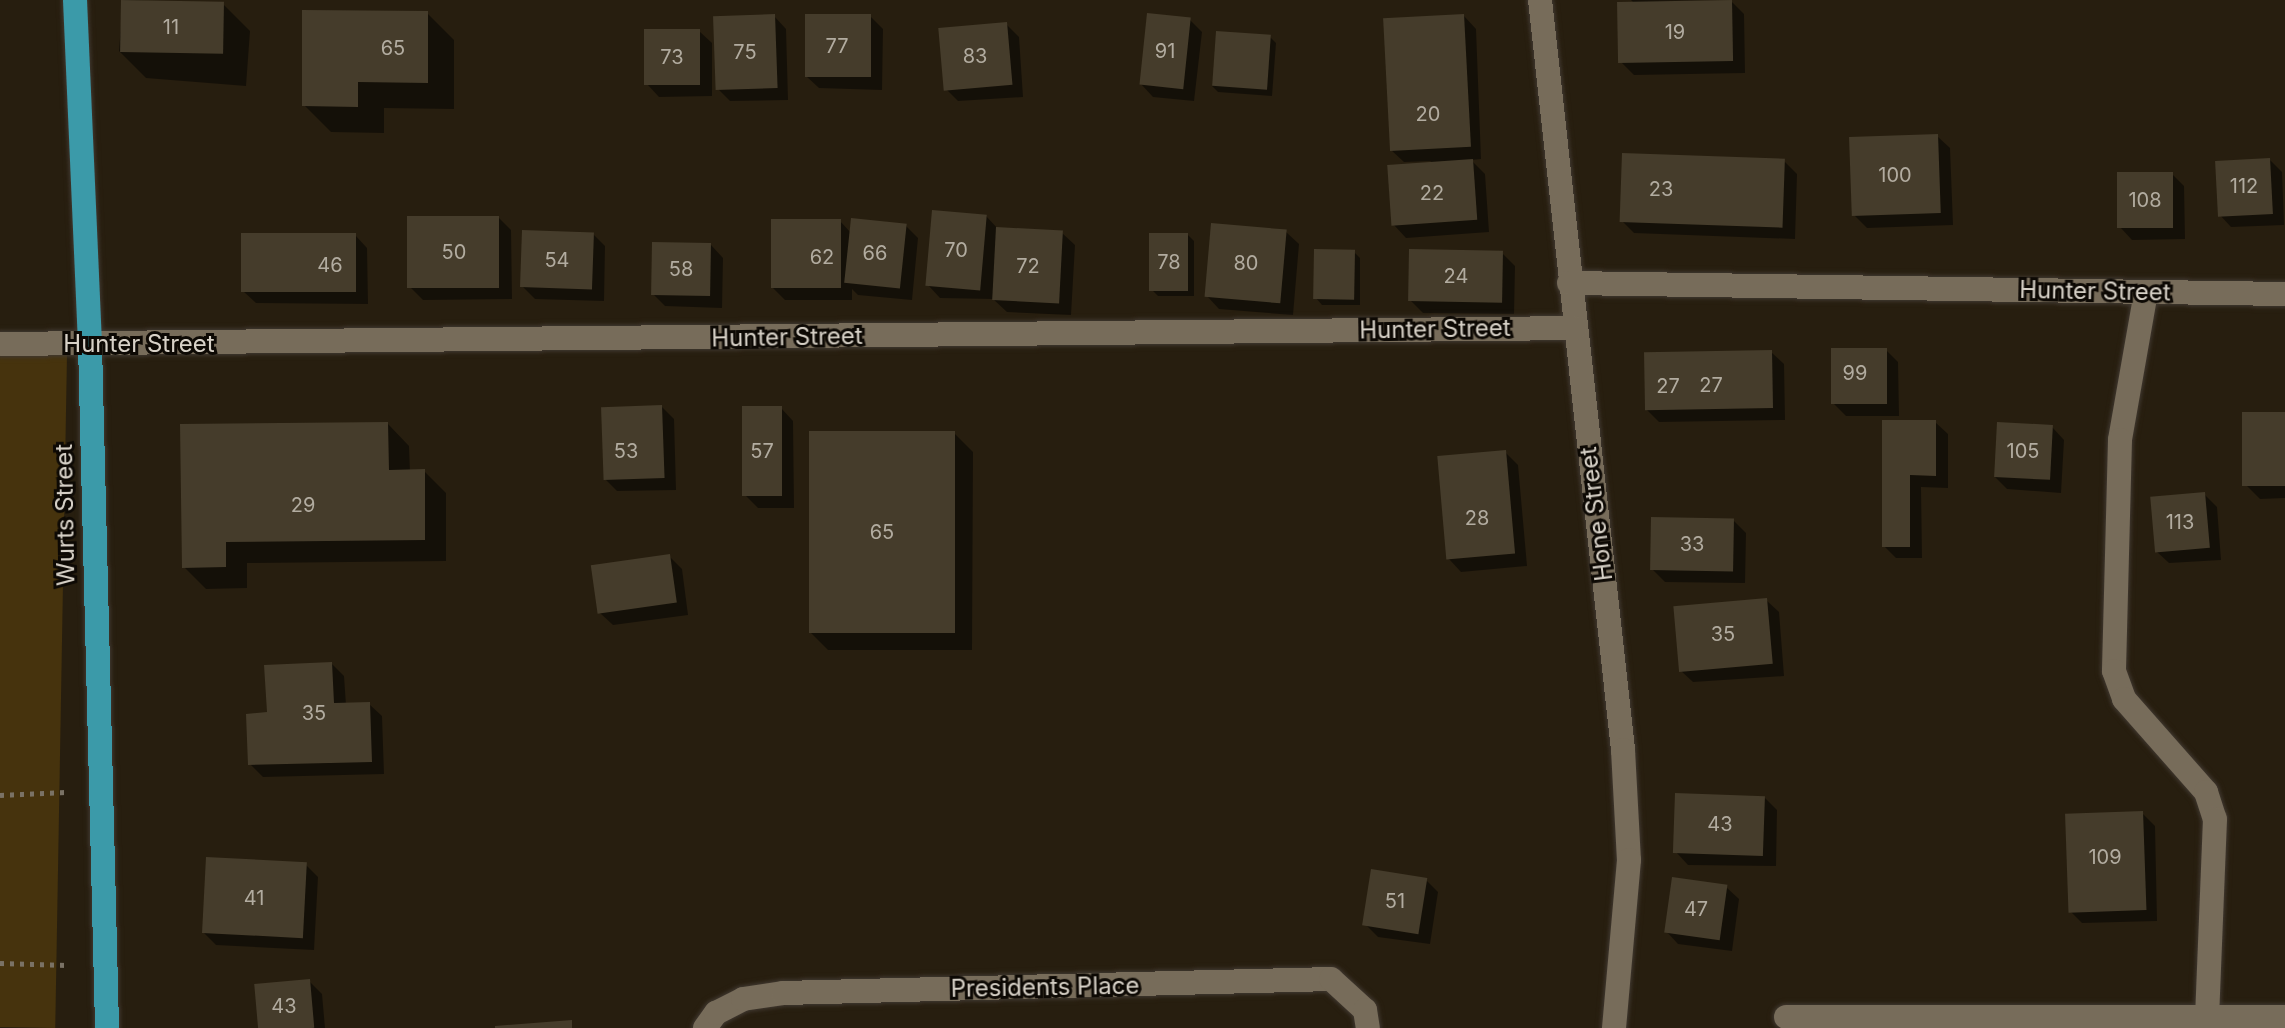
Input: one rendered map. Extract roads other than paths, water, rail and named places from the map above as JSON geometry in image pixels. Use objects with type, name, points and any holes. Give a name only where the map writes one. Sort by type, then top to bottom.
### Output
[{"type":"highway","name":"Wurts Street","points":[[75,0],[90,345],[107,1028]]},
{"type":"street","name":"Hone Street","points":[[1540,0],[1623,750],[1629,860],[1614,1028]]},
{"type":"street","name":"Hunter Street","points":[[1569,283],[2285,294]]},
{"type":"street","points":[[2146,292],[2120,440],[2114,671],[2124,699],[2206,792],[2215,819],[2207,1017]]},
{"type":"street","name":"Hunter Street","points":[[0,344],[1575,328]]},
{"type":"street","name":"Presidents Place","points":[[705,1028],[716,1013],[743,999],[783,993],[1331,979],[1365,1010],[1368,1028]]},
{"type":"street","points":[[1786,1017],[2285,1017]]}]
